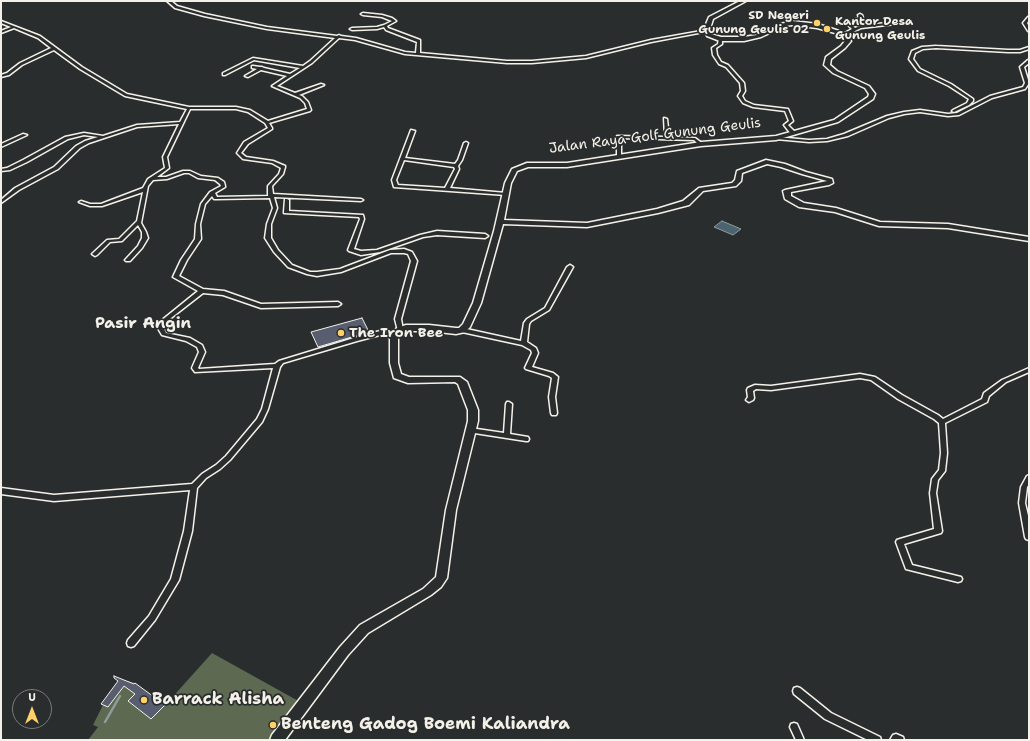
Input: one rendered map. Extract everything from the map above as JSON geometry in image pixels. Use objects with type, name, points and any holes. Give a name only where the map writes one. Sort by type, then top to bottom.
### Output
[{"type":"main road","points":[[744,1],[711,18],[707,31],[709,35],[720,39],[752,38],[783,25],[792,23],[826,28],[844,35]]},
{"type":"main road","name":"Jalan Raya Golf Gunung Geulis","points":[[462,330],[472,317],[514,170],[520,167],[567,165],[701,144],[776,138],[838,120],[871,98],[872,94],[867,87],[835,72],[826,64],[829,56],[847,44],[848,40],[844,35]]},
{"type":"main road","points":[[500,222],[587,225],[651,213],[686,203],[701,189],[734,185],[738,181],[740,172],[757,165],[770,162],[830,180],[830,183],[827,184],[787,191],[788,197],[802,205],[842,211],[880,224],[948,226],[1029,239]]},
{"type":"main road","points":[[277,740],[344,651],[364,630],[415,600],[433,588],[440,581],[451,510],[470,430],[473,410],[462,382],[450,378],[408,380],[397,376],[394,364],[397,333],[414,327],[456,331],[462,330]]},
{"type":"street","points":[[169,1],[179,8],[231,22],[300,34],[339,36],[405,53],[507,62],[532,62],[586,57],[654,40],[707,31]]},
{"type":"street","points":[[352,29],[377,28],[394,22],[382,16],[363,14]]},
{"type":"street","points":[[854,29],[851,26],[853,22],[861,18],[860,15]]},
{"type":"street","points":[[1029,18],[1025,23],[1029,30]]},
{"type":"street","points":[[1,22],[39,37],[84,70],[126,95],[189,108],[236,108],[252,113],[267,122],[270,128],[246,143],[239,153],[245,158],[273,162],[283,167],[281,174],[270,186],[271,196],[275,208],[269,224],[268,238],[280,256],[290,266],[308,273],[328,274],[390,252],[397,251],[410,253],[414,261],[398,319],[397,333],[380,333],[356,339],[281,362],[276,366],[266,409],[260,420],[228,458],[204,476],[194,488],[188,531],[175,580],[152,618],[131,643]]},
{"type":"street","points":[[844,35],[860,27],[904,22]]},
{"type":"street","points":[[385,26],[390,31],[419,40],[418,54]]},
{"type":"street","points":[[1,32],[15,27]]},
{"type":"street","points":[[267,122],[309,110],[307,103],[297,94],[274,86],[303,67],[339,36]]},
{"type":"street","points":[[720,39],[720,44],[714,48],[715,55],[720,63],[727,66],[732,73],[740,78],[743,91],[740,96],[744,102],[753,106],[787,110],[791,121],[786,124],[793,133]]},
{"type":"street","points":[[776,138],[809,141],[827,140],[846,135],[888,117],[920,111],[954,111],[966,106],[971,100],[956,89],[919,70],[911,59],[914,52],[922,48],[936,46],[1020,51],[1029,48]]},
{"type":"street","points":[[1,76],[8,74],[22,64],[54,48]]},
{"type":"street","points":[[224,74],[254,59],[303,67]]},
{"type":"street","points":[[920,111],[948,115],[958,114],[991,97],[1022,89],[1027,83],[1022,66],[1029,61]]},
{"type":"street","points":[[253,67],[290,75]]},
{"type":"street","points":[[247,76],[262,68]]},
{"type":"street","points":[[297,94],[322,85]]},
{"type":"street","points":[[128,260],[140,247],[144,238],[144,232],[140,222],[145,189],[150,180],[167,168],[165,156],[189,108]]},
{"type":"street","points":[[665,119],[667,137]]},
{"type":"street","points":[[1,202],[17,189],[56,168],[80,145],[139,125],[181,123]]},
{"type":"street","points":[[412,131],[403,159],[394,180],[396,186],[506,194]]},
{"type":"street","points":[[1,173],[67,138],[84,134],[103,136]]},
{"type":"street","points":[[1,146],[25,135]]},
{"type":"street","points":[[620,156],[618,137],[695,138],[701,144]]},
{"type":"street","points":[[447,189],[456,173],[456,166],[466,144]]},
{"type":"street","points":[[403,159],[456,166]]},
{"type":"street","points":[[1,170],[8,169]]},
{"type":"street","points":[[150,180],[167,178],[182,172],[190,172],[200,176],[216,179],[224,186],[212,193],[203,204],[198,224],[198,239],[184,260],[176,277],[202,291],[224,293],[261,306],[338,304]]},
{"type":"street","points":[[81,202],[90,205],[102,205],[145,189]]},
{"type":"street","points":[[212,193],[214,197],[220,198],[271,196],[361,200]]},
{"type":"street","points":[[287,200],[286,212],[362,217],[351,247],[353,251],[368,253],[437,233],[485,236]]},
{"type":"street","points":[[95,254],[109,241],[124,238],[134,226],[140,222]]},
{"type":"street","points":[[395,245],[397,251]]},
{"type":"street","points":[[524,343],[526,324],[529,320],[548,309],[570,267]]},
{"type":"street","points":[[202,291],[159,325],[164,334],[188,339],[200,346],[202,352],[195,365],[196,370],[201,372],[248,366],[276,366]]},
{"type":"street","points":[[462,330],[524,343],[534,350],[535,354],[528,368],[555,376],[552,397],[554,413]]},
{"type":"street","points":[[942,422],[985,400],[986,395],[1004,381],[1029,370]]},
{"type":"street","points":[[748,400],[751,398],[750,390],[755,387],[770,388],[860,376],[873,378],[900,397],[933,415],[942,422],[944,453],[942,471],[935,479],[933,493],[938,531],[900,542],[909,567],[958,579]]},
{"type":"street","points":[[507,436],[509,404]]},
{"type":"street","points":[[470,430],[526,439]]},
{"type":"street","points":[[1029,478],[1024,487],[1022,503],[1029,537]]},
{"type":"street","points":[[1,491],[54,498],[194,488]]},
{"type":"street","points":[[796,691],[816,705],[828,716],[877,740]]},
{"type":"street","points":[[794,726],[800,740]]},
{"type":"street","points":[[894,740],[896,738],[900,740]]},
{"type":"green space","points":[[212,653],[302,703],[269,740],[88,740],[98,727],[93,725],[103,705],[127,681],[135,683],[160,702],[163,699],[168,702]]},
{"type":"water","points":[[722,221],[741,229],[733,235],[714,227]]},
{"type":"building","name":"The Iron Bee","points":[[362,318],[369,332],[318,347],[311,332]]},
{"type":"building","name":"Barrack Alisha","points":[[114,676],[134,684],[135,683],[165,705],[151,719],[128,701],[135,694],[124,686],[108,707],[101,704],[118,681],[114,678]]},
{"type":"waterway","points":[[105,722],[120,696]]},
{"type":"place","name":"SD Negeri Gunung Geulis 02","points":[[817,23]]},
{"type":"place","name":"Kantor Desa Gunung Geulis","points":[[827,29]]},
{"type":"place","name":"The Iron Bee","points":[[341,333]]},
{"type":"place","name":"Barrack Alisha","points":[[144,700]]},
{"type":"place","name":"Benteng Gadog Boemi Kaliandra","points":[[273,725]]},
{"type":"district","name":"Pasir Angin","points":[[143,324]]}]
